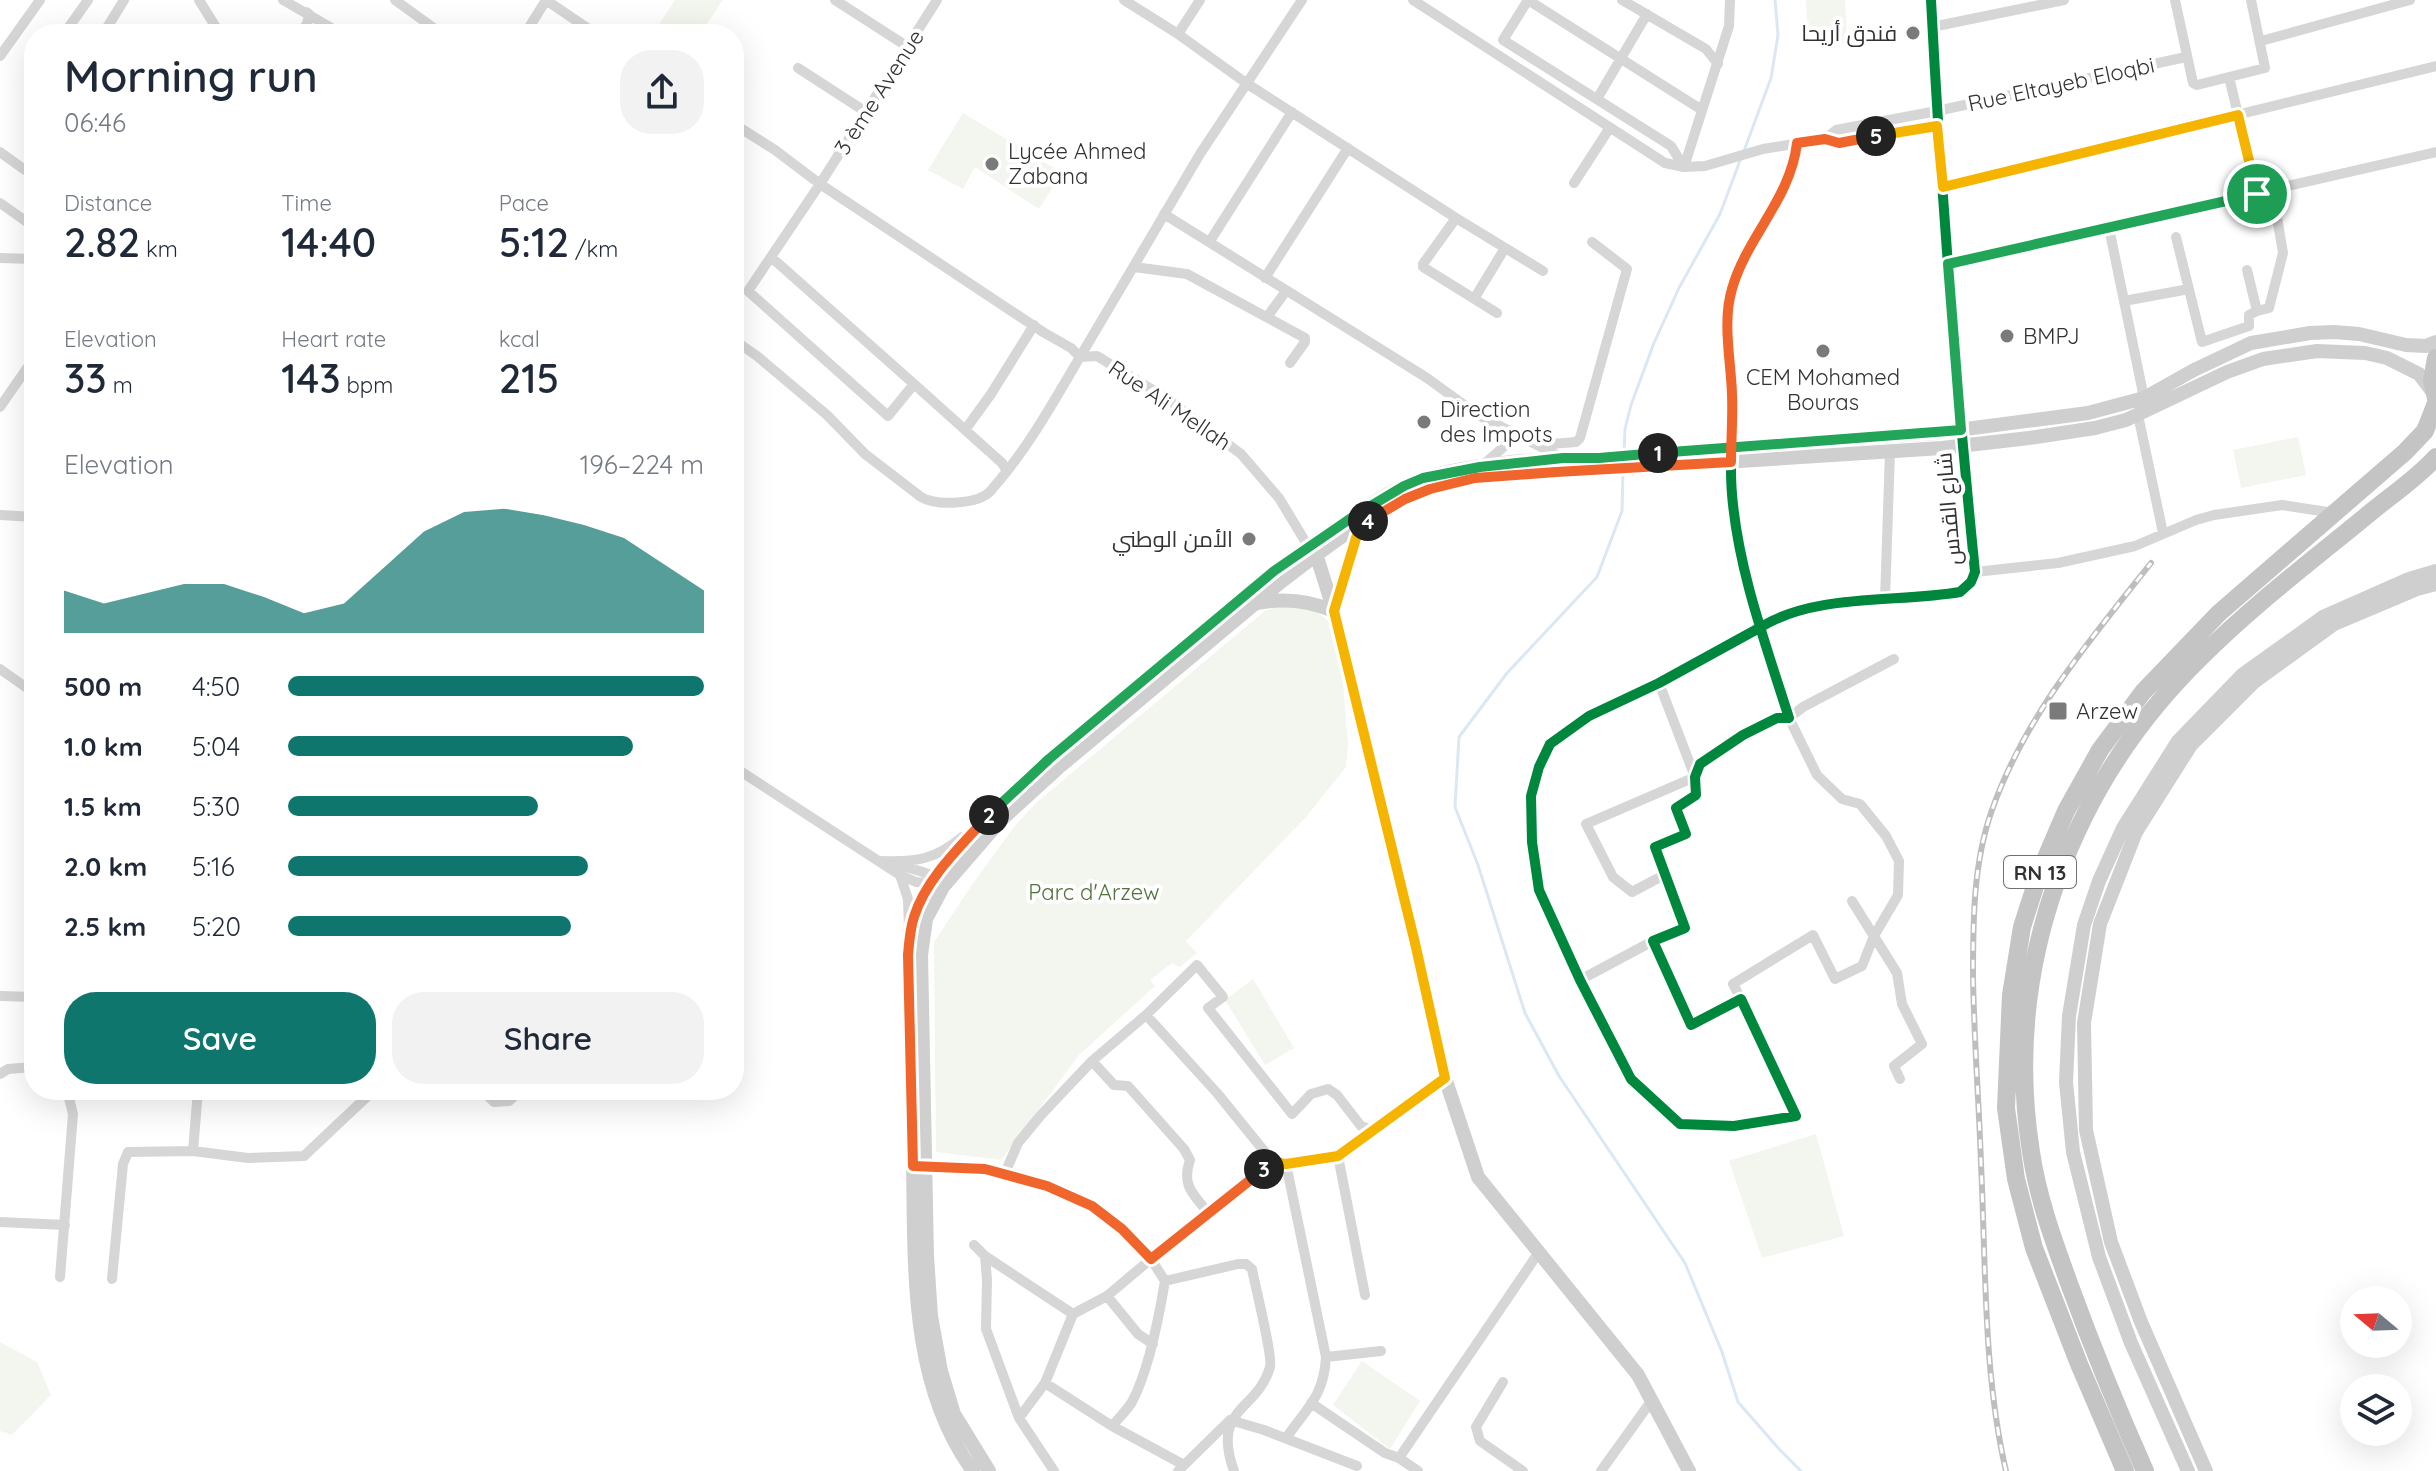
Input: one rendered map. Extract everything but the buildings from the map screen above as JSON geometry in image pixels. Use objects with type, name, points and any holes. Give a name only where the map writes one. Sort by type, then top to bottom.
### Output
[{"type":"highway","points":[[2436,358],[2432,380],[2436,399]]},
{"type":"highway","name":"RN 13","points":[[2125,1471],[2034,1248],[2016,1179],[2006,1108],[2011,995],[2022,927],[2039,874],[2066,811],[2100,750],[2143,692],[2219,613],[2405,452],[2425,431],[2436,399]]},
{"type":"highway","name":"RN 13","points":[[2145,1471],[2097,1361],[2052,1235],[2031,1154],[2024,1089],[2025,1042],[2039,938],[2061,865],[2090,805],[2116,757],[2151,709],[2202,656],[2436,457]]},
{"type":"main road","points":[[1731,455],[1890,451],[2088,413],[2144,398],[2251,343],[2310,333],[2359,334],[2406,345],[2426,346],[2436,342]]},
{"type":"main road","points":[[989,1471],[954,1414],[941,1371],[931,1316],[919,1166],[908,955],[914,915],[991,812],[1049,759],[1274,571],[1405,499],[1475,478],[1598,464],[2095,428],[2138,415],[2227,372],[2263,359],[2317,351],[2365,353],[2387,358],[2409,368],[2427,382],[2436,399]]},
{"type":"main road","points":[[2194,370],[2204,383]]},
{"type":"main road","points":[[973,1471],[943,1419],[929,1374],[919,1317],[921,955],[926,919],[938,885],[1046,779],[1255,604],[1312,551],[1404,486],[1423,478],[1480,467],[1563,458],[1598,464]]},
{"type":"main road","points":[[1334,611],[1360,525]]},
{"type":"main road","points":[[1312,551],[1334,611],[1445,1078],[1478,1177],[1638,1375],[1689,1471]]},
{"type":"main road","points":[[2188,1471],[2131,1343],[2099,1257],[2073,1152],[2066,1082],[2069,1016],[2084,925],[2099,881],[2131,815],[2178,741],[2242,675],[2323,617],[2409,579],[2436,571]]},
{"type":"main road","points":[[2206,1471],[2141,1322],[2111,1242],[2086,1130],[2084,1023],[2100,924],[2136,832],[2191,745],[2254,682],[2334,624],[2436,584]]},
{"type":"main road","points":[[1255,604],[1274,600],[1295,601],[1334,611]]},
{"type":"street","points":[[0,56],[40,0]]},
{"type":"street","points":[[71,24],[88,0]]},
{"type":"street","points":[[109,24],[124,0]]},
{"type":"street","points":[[199,0],[214,24]]},
{"type":"street","points":[[283,0],[309,14],[307,24]]},
{"type":"street","points":[[395,0],[428,24]]},
{"type":"street","points":[[531,24],[546,0],[581,24]]},
{"type":"street","points":[[835,0],[908,47]]},
{"type":"street","name":"3 ème Avenue","points":[[914,384],[888,416],[748,291],[937,0]]},
{"type":"street","points":[[1124,0],[1246,83],[1543,271]]},
{"type":"street","points":[[1178,34],[1200,0]]},
{"type":"street","points":[[744,130],[820,184],[1071,348],[1080,357],[1164,214],[1302,0]]},
{"type":"street","points":[[1413,0],[1665,163],[1684,167],[1705,166],[1763,149],[1797,143],[1825,139],[1839,143],[1937,126]]},
{"type":"street","points":[[1684,167],[1671,146],[1503,40],[1528,0],[1702,110]]},
{"type":"street","points":[[1622,0],[1706,49],[1718,64]]},
{"type":"street","points":[[1684,167],[1729,26],[1730,0]]},
{"type":"street","name":"شارع القدس","points":[[1931,0],[1937,126],[1973,577]]},
{"type":"street","points":[[1932,27],[2064,0]]},
{"type":"street","points":[[2175,0],[2194,85],[2265,68],[2251,0]]},
{"type":"street","points":[[2261,41],[2410,0]]},
{"type":"street","points":[[299,8],[325,24]]},
{"type":"street","points":[[1597,99],[1647,14]]},
{"type":"street","name":"Rue Eltayeb Eloqbi","points":[[1825,139],[1836,130],[2186,57]]},
{"type":"street","points":[[1943,187],[2436,66]]},
{"type":"street","points":[[798,68],[866,112]]},
{"type":"street","points":[[2229,77],[2257,194]]},
{"type":"street","points":[[1210,241],[1292,112]]},
{"type":"street","points":[[1574,183],[1609,129]]},
{"type":"street","points":[[1797,143],[1796,156],[1785,187],[1731,290],[1728,310],[1732,493],[1740,549],[1761,627],[1789,718],[1817,775],[1842,799],[1860,804],[1886,836],[1899,861],[1898,895],[1874,936],[1862,966],[1835,979],[1813,935],[1733,984],[1796,1116],[1734,1126],[1680,1124],[1631,1079],[1580,980],[1539,890],[1532,842],[1531,796],[1539,767],[1550,744],[1589,716],[1659,683],[1761,627],[1771,621],[1823,605],[1960,592],[1973,577],[2135,546],[2214,515],[2282,505],[2334,513]]},
{"type":"street","points":[[1265,278],[1348,148]]},
{"type":"street","points":[[0,152],[24,169]]},
{"type":"street","points":[[1948,264],[2436,152]]},
{"type":"street","points":[[0,203],[24,220]]},
{"type":"street","points":[[1164,214],[1427,378],[1478,415],[1563,458]]},
{"type":"street","points":[[2176,237],[2202,342],[2249,326],[2249,315],[2269,308],[2283,253],[2277,217]]},
{"type":"street","points":[[1456,218],[1423,267],[1497,313]]},
{"type":"street","points":[[2109,228],[2144,398]]},
{"type":"street","points":[[1537,445],[1576,442],[1580,438],[1623,285],[1626,267],[1592,242]]},
{"type":"street","points":[[1474,299],[1505,248]]},
{"type":"street","points":[[771,257],[1002,463],[1007,471]]},
{"type":"street","points":[[0,258],[24,259]]},
{"type":"street","points":[[1134,267],[1187,274],[1306,339],[1290,363]]},
{"type":"street","points":[[2247,270],[2257,311]]},
{"type":"street","points":[[2124,301],[2189,289]]},
{"type":"street","points":[[1267,317],[1286,291]]},
{"type":"street","points":[[965,430],[1034,325]]},
{"type":"street","name":"Rue Ali Mellah","points":[[744,348],[827,415],[865,454],[927,501],[960,503],[987,494],[1046,416],[1080,357],[1097,356],[1166,398],[1241,454],[1279,498],[1312,551]]},
{"type":"street","points":[[0,407],[24,372]]},
{"type":"street","points":[[2138,415],[2163,533]]},
{"type":"street","points":[[1480,467],[1517,435]]},
{"type":"street","points":[[1885,600],[1890,451]]},
{"type":"street","points":[[0,515],[24,516]]},
{"type":"street","points":[[1666,874],[1632,892],[1613,877],[1586,824],[1695,777],[1700,764],[1743,735],[1777,718],[1789,718],[1803,707],[1894,659]]},
{"type":"street","points":[[0,669],[24,686]]},
{"type":"street","points":[[1580,980],[1653,941],[1685,928],[1655,847],[1686,834],[1676,808],[1696,795],[1695,777],[1659,683]]},
{"type":"street","points":[[744,773],[900,875],[916,882],[938,885]]},
{"type":"street","points":[[879,861],[932,857],[944,851],[991,812]]},
{"type":"street","points":[[879,861],[929,874],[938,885]]},
{"type":"street","points":[[900,875],[908,899],[910,937]]},
{"type":"street","points":[[1852,901],[1897,973],[1902,1004],[1922,1044],[1894,1066],[1900,1079]]},
{"type":"street","points":[[1653,941],[1691,1025],[1741,999]]},
{"type":"street","points":[[1005,1173],[1018,1143],[1092,1061],[1146,1015],[1197,965],[1223,997],[1208,1008],[1292,1114],[1311,1094],[1328,1089],[1337,1095],[1361,1126],[1375,1131]]},
{"type":"street","points":[[0,996],[24,997]]},
{"type":"street","points":[[1146,1015],[1217,1093],[1273,1162],[1286,1164],[1338,1156],[1445,1078]]},
{"type":"street","points":[[1092,1061],[1114,1085],[1128,1086],[1184,1149],[1190,1160],[1186,1173],[1187,1185],[1209,1214]]},
{"type":"street","points":[[0,1074],[8,1069],[24,1068]]},
{"type":"street","points":[[60,1277],[73,1114],[70,1100]]},
{"type":"street","points":[[193,1151],[197,1100]]},
{"type":"street","points":[[112,1279],[123,1164],[128,1152],[193,1151],[248,1158],[304,1156],[363,1100]]},
{"type":"street","points":[[1338,1156],[1365,1295]]},
{"type":"street","points":[[1019,1418],[1045,1383],[1073,1314],[1107,1296],[1273,1162]]},
{"type":"street","points":[[1286,1164],[1326,1357],[1320,1392],[1286,1438]]},
{"type":"street","points":[[919,1166],[985,1169],[1047,1186],[1092,1206],[1122,1229],[1151,1259],[1165,1281],[1153,1344],[1132,1401],[1112,1426]]},
{"type":"street","points":[[0,1222],[65,1225]]},
{"type":"street","points":[[974,1245],[985,1256],[1073,1314]]},
{"type":"street","points":[[1399,1458],[1539,1252]]},
{"type":"street","points":[[985,1256],[986,1329],[1019,1418],[1054,1471]]},
{"type":"street","points":[[1045,1383],[1181,1468],[1230,1420],[1264,1380],[1271,1363],[1252,1269],[1246,1264],[1165,1281]]},
{"type":"street","points":[[1107,1296],[1138,1334],[1153,1344]]},
{"type":"street","points":[[1326,1357],[1381,1351]]},
{"type":"street","points":[[1503,1382],[1476,1427],[1480,1441],[1523,1471]]},
{"type":"street","points":[[1601,1471],[1652,1400]]},
{"type":"street","points":[[1311,1403],[1385,1453],[1418,1471]]},
{"type":"street","points":[[1230,1420],[1357,1466]]},
{"type":"street","points":[[1230,1420],[1228,1454],[1234,1471]]},
{"type":"green space","points":[[675,0],[723,0],[707,24],[659,24]]},
{"type":"green space","points":[[1806,0],[1845,0],[1847,43],[1808,45]]},
{"type":"green space","points":[[963,113],[1062,173],[1039,209],[975,167],[963,189],[928,170]]},
{"type":"green space","points":[[2298,437],[2306,475],[2241,488],[2233,450]]},
{"type":"green space","name":"Parc d'Arzew","points":[[1290,605],[1315,610],[1328,621],[1343,683],[1348,745],[1346,767],[1306,817],[1186,941],[1197,953],[1180,967],[1172,963],[1150,980],[1155,986],[1079,1055],[1001,1160],[936,1152],[934,942],[1014,827],[1036,803],[1266,610]]},
{"type":"green space","points":[[1253,979],[1294,1048],[1265,1065],[1225,1000]]},
{"type":"green space","points":[[1816,1134],[1844,1236],[1762,1258],[1729,1161]]},
{"type":"green space","points":[[0,1342],[37,1362],[51,1395],[12,1435],[0,1431]]},
{"type":"green space","points":[[1362,1361],[1420,1401],[1390,1449],[1333,1405]]},
{"type":"waterway","points":[[1744,151],[1771,78],[1778,35],[1775,0]]},
{"type":"waterway","points":[[1624,453],[1625,429],[1631,405],[1654,343],[1679,288],[1720,214],[1741,158]]},
{"type":"waterway","points":[[1623,473],[1622,511],[1597,577],[1507,673],[1459,737],[1455,807],[1478,865],[1525,1013],[1559,1076],[1685,1263],[1722,1352],[1738,1402],[1801,1471]]},
{"type":"railway","points":[[2006,1471],[1989,1357],[1973,977],[1974,914],[1981,851],[1992,810],[2022,743],[2061,680],[2151,563]]},
{"type":"cycle path","points":[[1797,143],[1786,183],[1737,273],[1728,318],[1732,396],[1731,482],[1735,522],[1754,607],[1762,635],[1789,718],[1777,718],[1743,735],[1700,764],[1695,777],[1696,795],[1676,808],[1686,834],[1655,847],[1685,928],[1653,941],[1691,1025],[1741,999],[1796,1116],[1734,1126],[1680,1124],[1631,1079],[1580,980],[1539,890],[1532,842],[1531,796],[1539,767],[1550,744],[1589,716],[1659,683],[1761,627],[1783,616],[1832,604],[1960,592],[1971,582],[1975,572],[1950,286],[1931,0]]},
{"type":"place","name":"فندق أريحا","points":[[1913,33]]},
{"type":"place","name":"Lycée Ahmed Zabana","points":[[992,164]]},
{"type":"place","name":"BMPJ","points":[[2007,336]]},
{"type":"place","name":"CEM Mohamed Bouras","points":[[1823,351]]},
{"type":"place","name":"Direction des Impots","points":[[1424,422]]},
{"type":"place","name":"الأمن الوطني","points":[[1249,539]]},
{"type":"place","name":"Arzew","points":[[2058,711]]},
{"type":"route","points":[[2257,194],[1948,264],[1961,430],[1935,433],[1731,448],[1704,449],[1599,458],[1563,458],[1453,471],[1404,486],[1308,546],[1049,759],[991,812],[935,878],[914,915],[908,955],[913,1166],[985,1169],[1047,1186],[1092,1206],[1122,1229],[1151,1259],[1273,1162],[1286,1164],[1338,1156],[1445,1078],[1334,611],[1360,525],[1405,499],[1475,478],[1731,462],[1731,448],[1732,423],[1732,395],[1728,310],[1731,290],[1785,187],[1796,156],[1797,143],[1825,139],[1839,143],[1937,126],[1943,187],[2238,115],[2257,194]]}]
